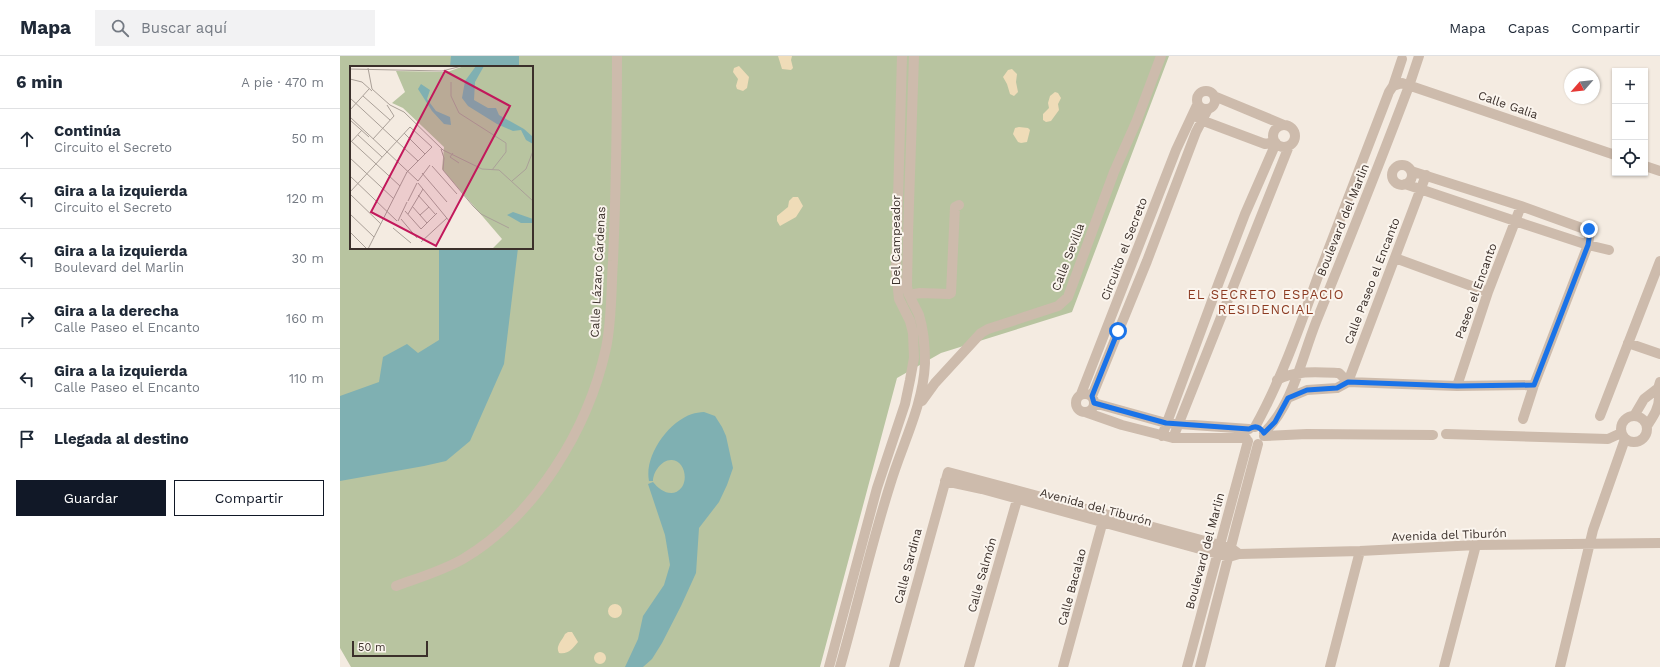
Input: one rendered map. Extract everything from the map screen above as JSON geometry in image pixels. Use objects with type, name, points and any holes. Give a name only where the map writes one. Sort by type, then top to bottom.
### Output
[{"type":"street","name":"Calle Lázaro Cárdenas","points":[[396,586],[450,566],[464,558],[500,531],[535,497],[549,478],[575,436],[589,403],[606,349],[609,326],[617,133],[617,56]]},
{"type":"street","points":[[902,56],[914,57]]},
{"type":"street","name":"Del Campeador","points":[[846,622],[877,488],[905,404],[910,380],[914,344],[910,321],[899,299],[897,288],[902,56]]},
{"type":"street","name":"Calle Sevilla","points":[[918,406],[935,383],[981,333],[988,329],[1058,306],[1068,297],[1114,172],[1137,120],[1161,56]]},
{"type":"street","name":"Boulevard del Marlin","points":[[1187,667],[1227,552],[1262,438],[1275,422],[1288,398],[1311,335],[1410,86],[1420,56]]},
{"type":"street","name":"Del Campeador","points":[[846,622],[896,464],[918,406],[924,379],[924,332],[919,316],[909,295],[907,265],[914,57]]},
{"type":"street","name":"Boulevard del Marlin","points":[[1200,667],[1227,552],[1234,490],[1249,434],[1277,380],[1296,337],[1389,92],[1393,86],[1402,59]]},
{"type":"street","name":"Calle Galia","points":[[1393,86],[1402,83],[1612,154]]},
{"type":"street","points":[[1173,438],[1289,146],[1293,142],[1294,133],[1288,126],[1214,96],[1207,91],[1203,91],[1197,97],[1197,104],[1204,109],[1208,109],[1214,104],[1214,96]]},
{"type":"street","name":"Circuito el Secreto","points":[[1081,394],[1176,150],[1197,104]]},
{"type":"street","name":"Circuito el Secreto","points":[[1093,399],[1201,120],[1208,109]]},
{"type":"street","points":[[1192,114],[1201,120],[1266,144],[1275,142],[1284,147],[1289,146]]},
{"type":"street","points":[[1162,436],[1245,214],[1275,142],[1274,133],[1279,126],[1284,125]]},
{"type":"street","points":[[1362,162],[1377,169]]},
{"type":"street","points":[[1523,419],[1534,385],[1588,245],[1589,229],[1411,171],[1402,165],[1398,166],[1393,171],[1392,175],[1395,182],[1421,189],[1588,245],[1609,250]]},
{"type":"street","points":[[1648,167],[1660,171]]},
{"type":"street","points":[[1405,184],[1411,178],[1411,171]]},
{"type":"street","name":"Calle Paseo el Encanto","points":[[1348,382],[1426,175]]},
{"type":"street","points":[[898,203],[908,203]]},
{"type":"street","points":[[909,295],[920,293],[951,293],[955,207],[959,204]]},
{"type":"street","name":"Paseo el Encanto","points":[[1457,386],[1488,292],[1521,206]]},
{"type":"street","points":[[1135,256],[1147,261]]},
{"type":"street","name":"Paseo el Encanto","points":[[1395,258],[1488,292]]},
{"type":"street","points":[[1600,416],[1660,261]]},
{"type":"street","points":[[1219,282],[1232,287]]},
{"type":"street","points":[[1628,343],[1660,354]]},
{"type":"street","points":[[1277,380],[1289,374],[1339,373],[1348,382]]},
{"type":"street","points":[[910,380],[924,379],[935,383]]},
{"type":"street","points":[[1288,398],[1307,390],[1337,388],[1348,382],[1457,386],[1534,385]]},
{"type":"street","points":[[1634,416],[1644,399],[1659,386]]},
{"type":"street","points":[[1446,434],[1608,439],[1623,436],[1631,442],[1637,442],[1647,433],[1647,426],[1656,410],[1659,399],[1659,386]]},
{"type":"street","points":[[1249,434],[1166,423],[1093,399],[1088,394],[1081,394],[1076,399],[1075,403],[1078,410],[1162,436],[1173,438],[1249,434],[1258,427],[1262,438]]},
{"type":"street","points":[[1085,412],[1092,410],[1093,399]]},
{"type":"street","points":[[905,404],[914,408],[918,406]]},
{"type":"street","points":[[1560,667],[1590,544],[1623,436],[1621,427],[1623,421],[1628,417],[1640,417],[1647,426]]},
{"type":"street","points":[[1249,434],[1251,444],[1262,438],[1307,434],[1433,435]]},
{"type":"street","name":"Avenida del Tiburón","points":[[946,476],[1160,532],[1227,552],[1360,551],[1476,545],[1660,543]]},
{"type":"street","name":"Calle Sardina","points":[[894,667],[946,476]]},
{"type":"street","points":[[1234,490],[1245,492]]},
{"type":"street","name":"Calle Salmón","points":[[969,667],[1019,495]]},
{"type":"street","name":"Calle Bacalao","points":[[1064,667],[1104,518]]},
{"type":"street","points":[[1444,667],[1476,545]]},
{"type":"street","points":[[1330,667],[1360,551]]},
{"type":"street","points":[[828,667],[846,622]]},
{"type":"street","points":[[840,667],[846,622]]},
{"type":"green space","points":[[340,56],[1169,56],[1072,312],[941,353],[897,378],[820,667],[351,667],[340,648]]},
{"type":"sand","points":[[778,56],[792,56],[791,60],[793,68],[791,70],[782,69]]},
{"type":"sand","points":[[739,66],[749,77],[747,88],[743,91],[737,89],[736,86],[738,79],[733,72],[734,68]]},
{"type":"sand","points":[[1012,69],[1017,74],[1016,82],[1018,92],[1014,96],[1010,94],[1003,77],[1008,70]]},
{"type":"sand","points":[[1055,92],[1058,93],[1061,98],[1058,104],[1059,110],[1051,121],[1046,122],[1043,120],[1043,114],[1049,108],[1048,103],[1050,96]]},
{"type":"sand","points":[[1015,128],[1028,128],[1030,130],[1027,142],[1018,142],[1013,134]]},
{"type":"sand","points":[[793,197],[798,197],[803,206],[796,217],[780,226],[777,221],[777,216],[788,207],[789,201]]},
{"type":"sand","points":[[615,604],[620,606],[622,611],[620,616],[615,618],[610,616],[608,611],[610,606]]},
{"type":"sand","points":[[572,632],[578,642],[568,652],[559,653],[558,646],[565,634]]},
{"type":"sand","points":[[600,652],[604,654],[606,658],[604,662],[600,664],[596,662],[594,658],[596,654]]},
{"type":"water","points":[[451,56],[519,56],[519,66],[450,66]]},
{"type":"water","points":[[439,249],[518,249],[504,364],[470,441],[446,461],[340,481],[340,396],[379,382],[383,357],[407,344],[418,353],[439,340]]},
{"type":"water","points":[[704,412],[715,416],[722,427],[726,436],[733,468],[719,502],[699,528],[696,573],[662,643],[652,659],[643,667],[625,667],[638,639],[643,616],[664,585],[670,565],[665,535],[648,484],[653,482],[663,491],[675,493],[682,487],[685,479],[684,470],[679,463],[668,460],[656,470],[653,481],[649,481],[648,471],[650,461],[660,441],[674,424],[692,414]]},
{"type":"district","name":"EL SECRETO ESPACIO RESIDENCIAL","points":[[1266,302]]},
{"type":"route","points":[[1118,331],[1092,396],[1094,403],[1148,419],[1177,425],[1249,429],[1258,427],[1264,433],[1275,422],[1288,398],[1307,390],[1337,388],[1348,382],[1457,386],[1534,385],[1588,245],[1589,229]]}]
